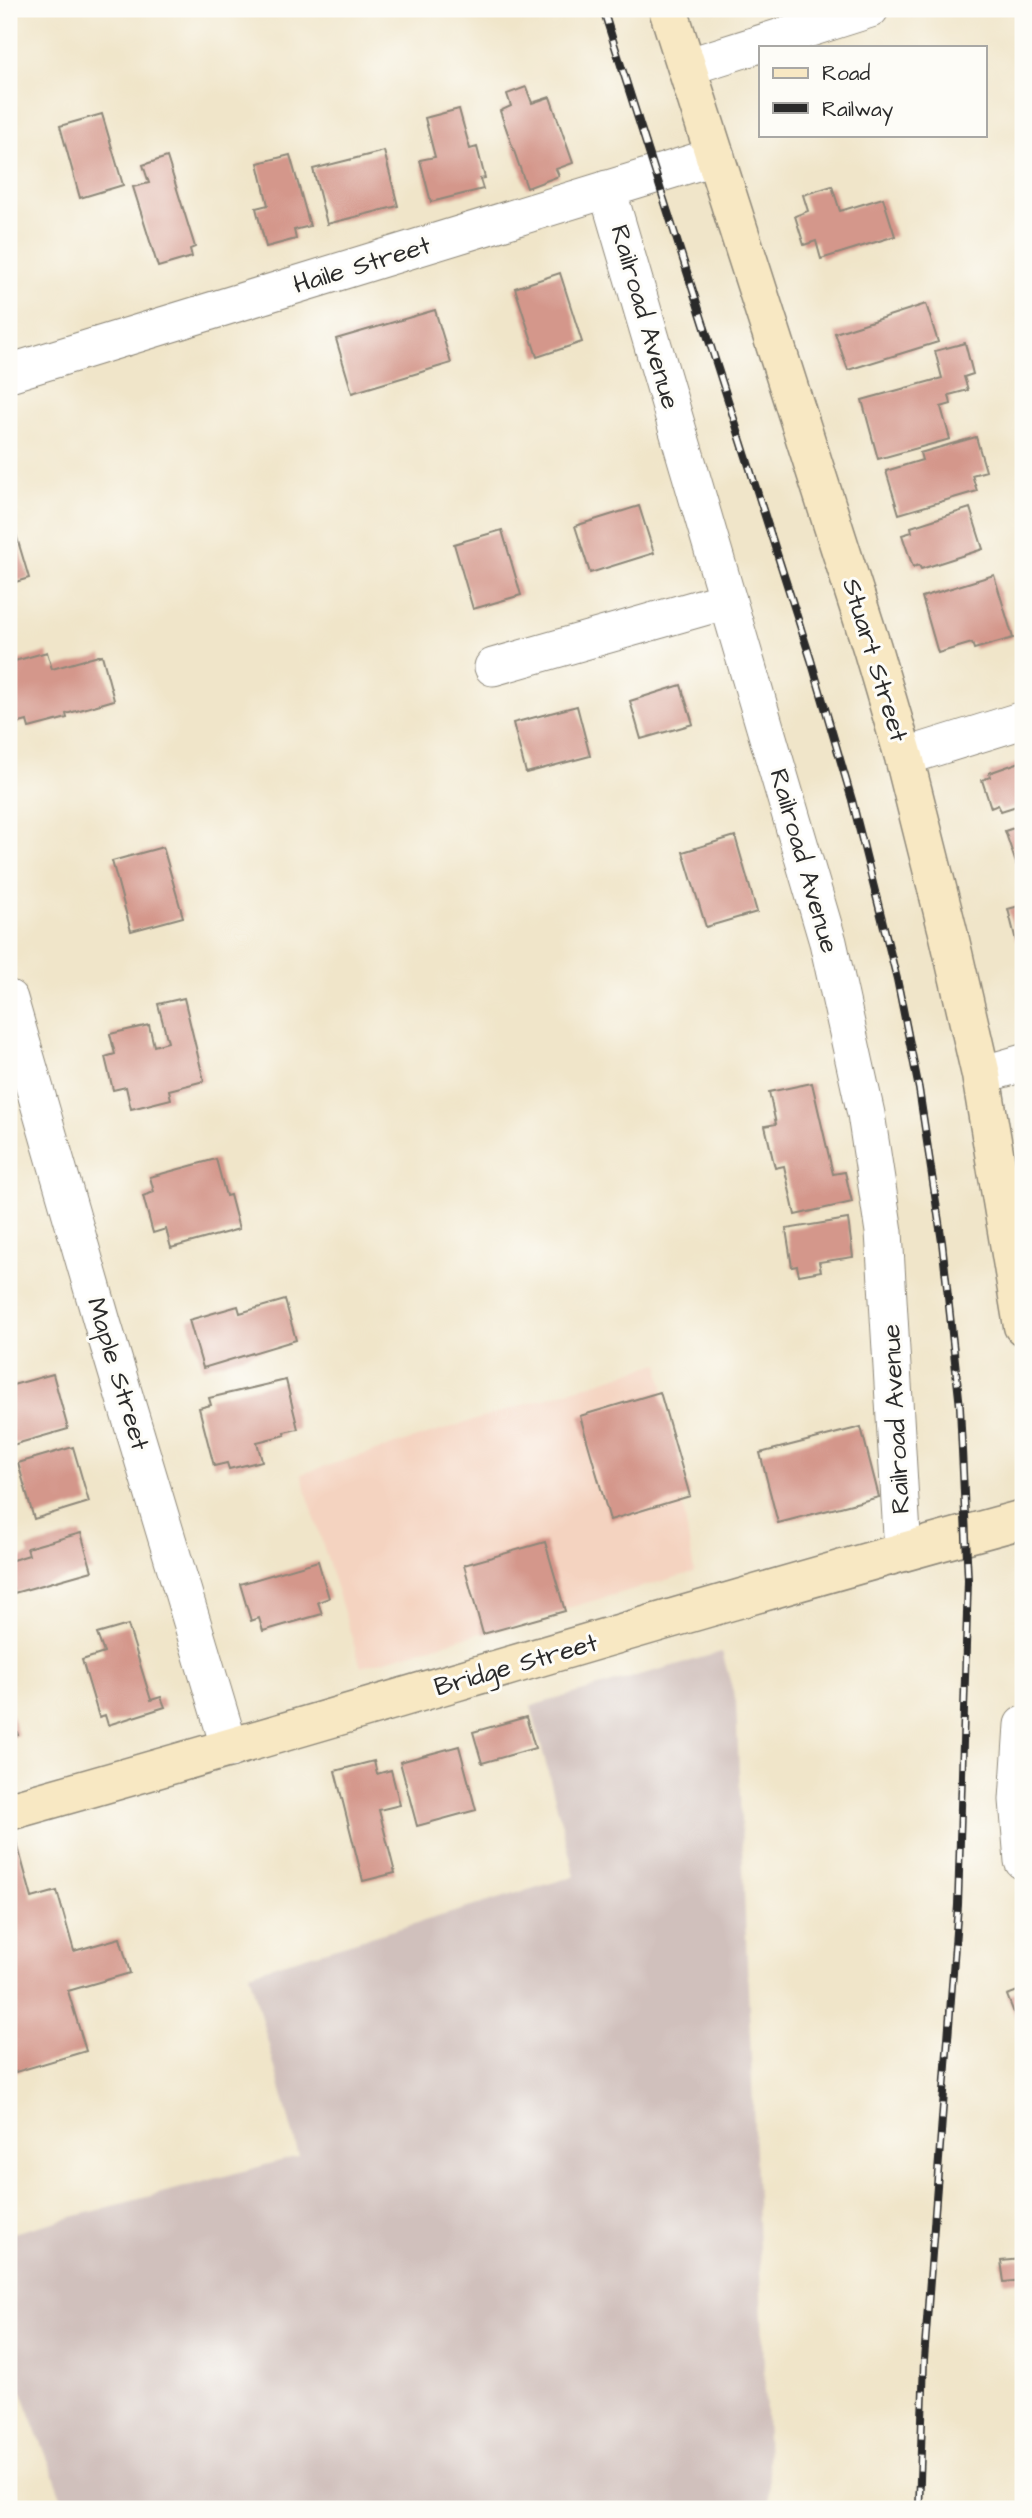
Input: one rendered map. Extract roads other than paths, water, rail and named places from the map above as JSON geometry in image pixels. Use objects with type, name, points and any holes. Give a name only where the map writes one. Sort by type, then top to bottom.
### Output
[{"type":"street","name":"Stuart Street","points":[[668,9],[864,622],[904,757],[981,1075],[1023,1326]]},
{"type":"street","points":[[687,67],[870,9]]},
{"type":"street","name":"Haile Street","points":[[9,373],[716,156]]},
{"type":"street","name":"Railroad Avenue","points":[[607,189],[828,942],[866,1114],[884,1232],[904,1552]]},
{"type":"street","points":[[494,667],[728,600]]},
{"type":"street","points":[[904,757],[1023,720]]},
{"type":"street","name":"Maple Street","points":[[9,999],[230,1749]]},
{"type":"street","points":[[981,1075],[1023,1063]]},
{"type":"street","name":"Bridge Street","points":[[9,1811],[1023,1519]]},
{"type":"street","points":[[1023,1725],[1018,1800],[1023,1861]]},
{"type":"railway","points":[[603,9],[811,660],[852,800],[897,979],[919,1089],[942,1242],[960,1407],[968,1580],[958,1905],[924,2360],[919,2509]]}]
